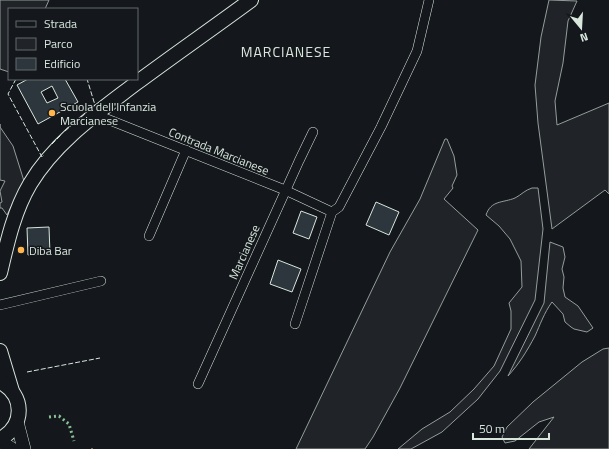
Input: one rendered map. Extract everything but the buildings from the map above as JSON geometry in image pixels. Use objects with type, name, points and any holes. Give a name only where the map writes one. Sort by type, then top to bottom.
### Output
[{"type":"main road","points":[[0,273],[10,231],[30,184],[49,158],[67,138],[98,112],[251,0]]},
{"type":"main road","points":[[0,351],[19,411],[17,422],[12,430],[0,440]]},
{"type":"main road","points":[[0,382],[12,391]]},
{"type":"street","points":[[295,324],[332,212],[339,207],[381,127],[417,51],[429,0]]},
{"type":"street","name":"Contrada Marcianese","points":[[98,112],[102,117],[285,190],[332,212]]},
{"type":"street","name":"Marcianese","points":[[198,384],[285,190],[313,132]]},
{"type":"street","points":[[149,236],[186,150]]},
{"type":"street","points":[[0,305],[101,281]]},
{"type":"street","points":[[17,422],[24,449]]},
{"type":"street","points":[[0,440],[12,449]]},
{"type":"green space","points":[[0,0],[49,0],[45,8],[8,8],[8,72],[0,69]]},
{"type":"green space","points":[[549,0],[577,1],[568,21],[563,63],[555,101],[557,125],[609,103],[609,194],[605,190],[552,229],[538,123],[535,85],[541,37]]},
{"type":"green space","points":[[0,127],[13,146],[24,181],[7,215],[2,208],[0,208],[0,203],[2,202],[0,191],[5,181],[0,180]]},
{"type":"green space","points":[[445,139],[447,139],[454,156],[457,175],[452,186],[453,188],[444,199],[478,230],[400,388],[365,449],[296,449],[390,252],[420,199]]},
{"type":"green space","points":[[532,188],[538,188],[543,229],[535,300],[500,371],[478,399],[442,432],[411,449],[398,449],[422,429],[450,412],[474,389],[494,366],[511,329],[511,311],[509,303],[522,287],[521,261],[510,239],[499,226],[486,215],[488,210],[494,204],[515,198]]},
{"type":"green space","points":[[550,242],[563,247],[565,257],[562,269],[565,297],[578,306],[593,328],[587,332],[574,329],[565,322],[563,314],[552,302],[544,315],[529,347],[508,376],[544,303]]},
{"type":"green space","points":[[609,348],[609,449],[529,449],[554,417],[539,422],[515,441],[505,443],[502,437],[507,427],[533,402],[582,362],[603,349]]},
{"type":"hedge","points":[[49,417],[59,416],[69,424],[74,441]]},
{"type":"fence","points":[[15,80],[8,94],[42,157],[44,155]]},
{"type":"fence","points":[[65,131],[95,105],[87,80]]},
{"type":"fence","points":[[52,144],[61,135]]},
{"type":"fence","points":[[27,372],[100,358]]},
{"type":"place","name":"Scuola dell'Infanzia Marcianese","points":[[52,113]]},
{"type":"place","name":"Diba Bar","points":[[21,250]]},
{"type":"district","name":"MARCIANESE","points":[[286,51]]}]
